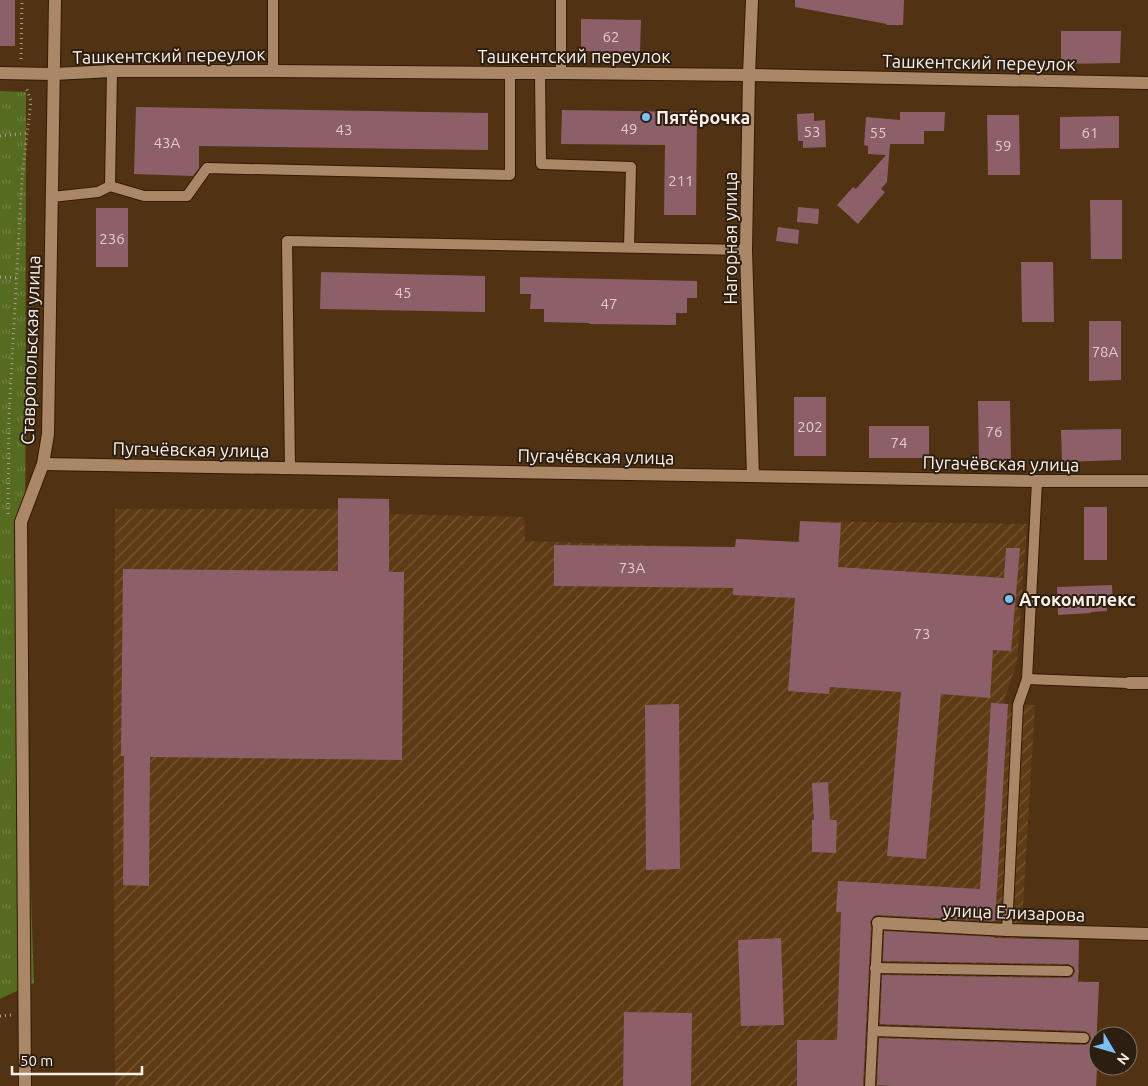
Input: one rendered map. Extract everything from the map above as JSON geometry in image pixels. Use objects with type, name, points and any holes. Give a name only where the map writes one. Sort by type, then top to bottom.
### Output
[{"type":"street","name":"Ставропольская улица","points":[[25,1086],[21,522],[43,464],[48,434],[55,0]]},
{"type":"street","name":"Нагорная улица","points":[[752,0],[746,250],[753,476]]},
{"type":"street","name":"Ташкентский переулок","points":[[0,73],[273,71],[561,73],[1148,83]]},
{"type":"street","name":"Пугачёвская улица","points":[[43,464],[1037,481],[1148,481]]},
{"type":"street","points":[[1129,683],[1148,683]]},
{"type":"street","name":"улица Елизарова","points":[[878,923],[1007,930],[1148,934]]},
{"type":"lane","points":[[273,0],[273,71]]},
{"type":"lane","points":[[561,0],[561,73]]},
{"type":"lane","points":[[110,186],[112,72]]},
{"type":"lane","points":[[52,197],[98,192],[110,186],[144,196],[187,196],[206,168],[510,176],[510,73]]},
{"type":"lane","points":[[540,73],[541,164],[631,167],[629,247]]},
{"type":"lane","points":[[290,468],[286,241],[746,250]]},
{"type":"lane","points":[[1007,930],[1018,705],[1027,679],[1037,481]]},
{"type":"lane","points":[[1027,679],[1129,683]]},
{"type":"lane","points":[[870,1086],[878,923]]},
{"type":"lane","points":[[876,968],[1068,972]]},
{"type":"lane","points":[[873,1031],[1084,1038]]},
{"type":"path","points":[[0,136],[28,133]]},
{"type":"path","points":[[0,276],[17,278]]},
{"type":"shaded area","points":[[338,499],[389,499],[390,514],[524,517],[525,541],[735,548],[736,539],[798,542],[800,521],[1027,524],[1017,662],[1003,704],[1035,705],[1021,939],[1079,940],[1079,981],[1099,982],[1097,1026],[1088,1026],[1088,1076],[1097,1076],[1096,1086],[115,1086],[113,759],[115,509],[338,509]]},
{"type":"green space","points":[[0,91],[26,92],[25,720],[34,983],[0,999]]},
{"type":"building","points":[[0,0],[15,0],[15,46],[0,46]]},
{"type":"building","points":[[795,0],[904,0],[903,25],[886,25],[795,7]]},
{"type":"building","points":[[581,19],[641,20],[640,52],[581,51]]},
{"type":"building","points":[[1061,31],[1121,31],[1120,63],[1061,64]]},
{"type":"building","points":[[136,107],[488,113],[488,150],[199,146],[199,168],[193,176],[134,174]]},
{"type":"building","points":[[562,110],[697,112],[696,215],[664,215],[665,145],[561,144]]},
{"type":"building","points":[[900,112],[945,112],[944,131],[924,131],[924,144],[890,144],[887,182],[881,189],[885,192],[858,224],[837,205],[853,187],[856,189],[886,155],[868,154],[868,146],[864,145],[866,117],[900,120]]},
{"type":"building","points":[[814,113],[814,121],[825,120],[826,147],[803,148],[803,141],[798,141],[797,114]]},
{"type":"building","points":[[987,115],[1019,115],[1020,175],[988,175]]},
{"type":"building","points":[[1119,116],[1119,148],[1060,149],[1060,117]]},
{"type":"building","points":[[1090,200],[1122,200],[1122,259],[1091,259]]},
{"type":"building","points":[[798,207],[819,209],[818,224],[797,222]]},
{"type":"building","points":[[96,208],[128,208],[128,267],[96,267]]},
{"type":"building","points":[[778,227],[799,230],[798,244],[776,241]]},
{"type":"building","points":[[1021,262],[1053,262],[1054,322],[1022,322]]},
{"type":"building","points":[[321,272],[485,276],[485,312],[320,309]]},
{"type":"building","points":[[520,277],[697,281],[697,298],[687,298],[687,313],[676,313],[676,325],[544,322],[544,309],[530,309],[531,294],[520,294]]},
{"type":"building","points":[[1089,321],[1121,321],[1121,380],[1089,381]]},
{"type":"building","points":[[794,397],[826,397],[826,456],[794,456]]},
{"type":"building","points":[[978,401],[1010,401],[1011,461],[979,461]]},
{"type":"building","points":[[869,426],[929,426],[929,458],[869,458]]},
{"type":"building","points":[[1121,429],[1121,460],[1062,462],[1061,430]]},
{"type":"building","points":[[338,498],[389,499],[389,572],[404,572],[402,760],[150,757],[149,886],[123,885],[124,756],[121,756],[123,569],[338,571]]},
{"type":"building","points":[[1084,507],[1107,507],[1107,560],[1084,560]]},
{"type":"building","points":[[800,521],[841,523],[838,567],[1004,578],[1006,548],[1020,548],[1011,651],[993,650],[990,698],[941,694],[926,859],[887,856],[901,692],[830,687],[829,694],[788,691],[795,598],[733,595],[733,588],[554,586],[554,545],[735,547],[736,539],[799,542]]},
{"type":"building","points":[[1112,585],[1113,605],[1107,605],[1107,611],[1058,615],[1057,587]]},
{"type":"building","points":[[991,703],[1008,704],[995,921],[874,916],[870,922],[863,1086],[797,1086],[797,1040],[837,1040],[841,912],[836,912],[838,881],[980,889]]},
{"type":"building","points":[[679,704],[680,869],[646,870],[645,705]]},
{"type":"building","points":[[828,782],[830,820],[837,820],[836,853],[812,852],[812,820],[814,820],[812,783]]},
{"type":"building","points":[[884,931],[994,938],[1079,940],[1078,982],[1099,982],[1097,1026],[1088,1026],[1088,1033],[1084,1031],[880,1024],[882,975],[1068,978],[1072,977],[1075,972],[1074,967],[1068,964],[883,961]]},
{"type":"building","points":[[781,938],[784,1025],[741,1026],[738,940]]},
{"type":"building","points":[[624,1012],[692,1013],[691,1086],[623,1086]]},
{"type":"building","points":[[879,1038],[1088,1044],[1088,1076],[1097,1076],[1096,1086],[877,1085]]},
{"type":"place","name":"Пятёрочка","points":[[646,117]]},
{"type":"place","name":"Атокомплекс","points":[[1009,599]]}]
